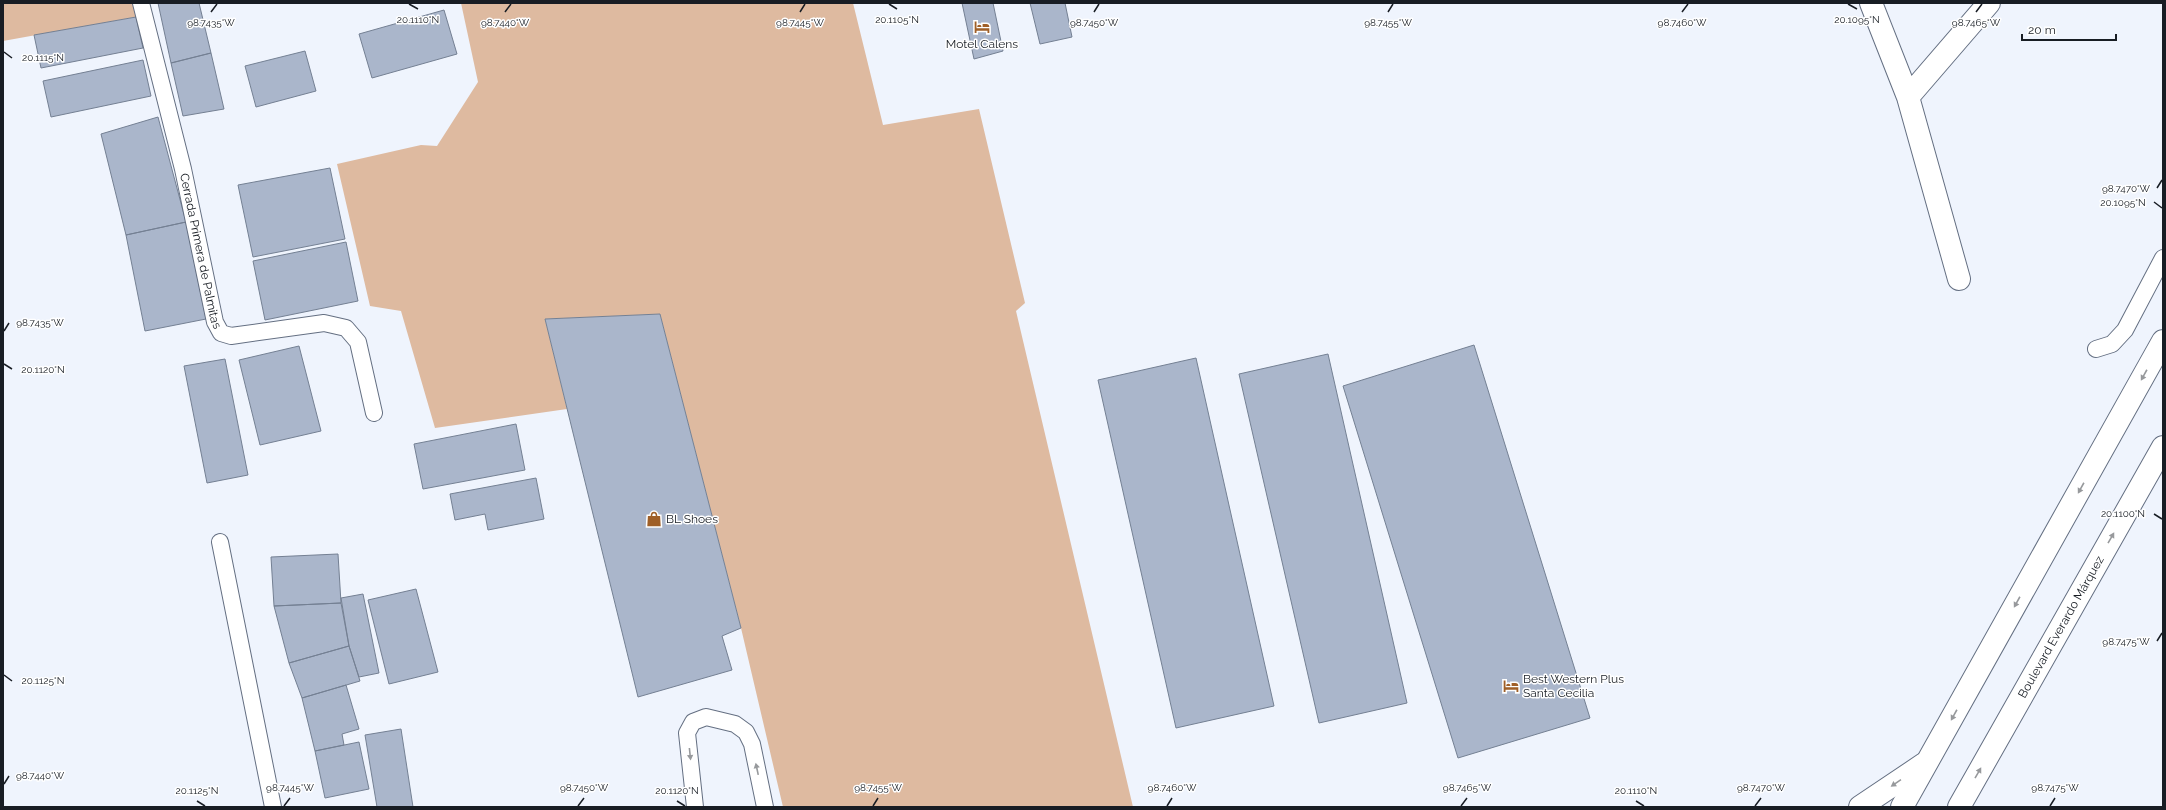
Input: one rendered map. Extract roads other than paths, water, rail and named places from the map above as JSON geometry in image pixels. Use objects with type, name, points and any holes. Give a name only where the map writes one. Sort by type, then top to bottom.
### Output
[{"type":"main road","points":[[1871,3],[1908,97],[1959,279]]},
{"type":"main road","points":[[1908,97],[1989,3]]},
{"type":"main road","points":[[1902,807],[2163,341]]},
{"type":"main road","name":"Boulevard Everardo Márquez","points":[[1959,807],[2163,447]]},
{"type":"main road","points":[[1860,807],[1928,761]]},
{"type":"lane","name":"Cerrada Primera de Palmitas","points":[[141,3],[183,170],[215,322],[221,333],[231,336],[324,323],[346,328],[358,342],[374,413]]},
{"type":"lane","points":[[2096,349],[2112,344],[2124,330],[2163,258]]},
{"type":"lane","points":[[220,542],[274,807]]},
{"type":"lane","points":[[695,807],[687,733],[692,722],[706,717],[735,724],[746,732],[752,744],[765,807]]},
{"type":"place","name":"Motel Calens","points":[[982,27]]},
{"type":"place","name":"BL Shoes","points":[[654,519]]},
{"type":"place","name":"Best Western Plus Santa Cecilia","points":[[1511,686]]}]
